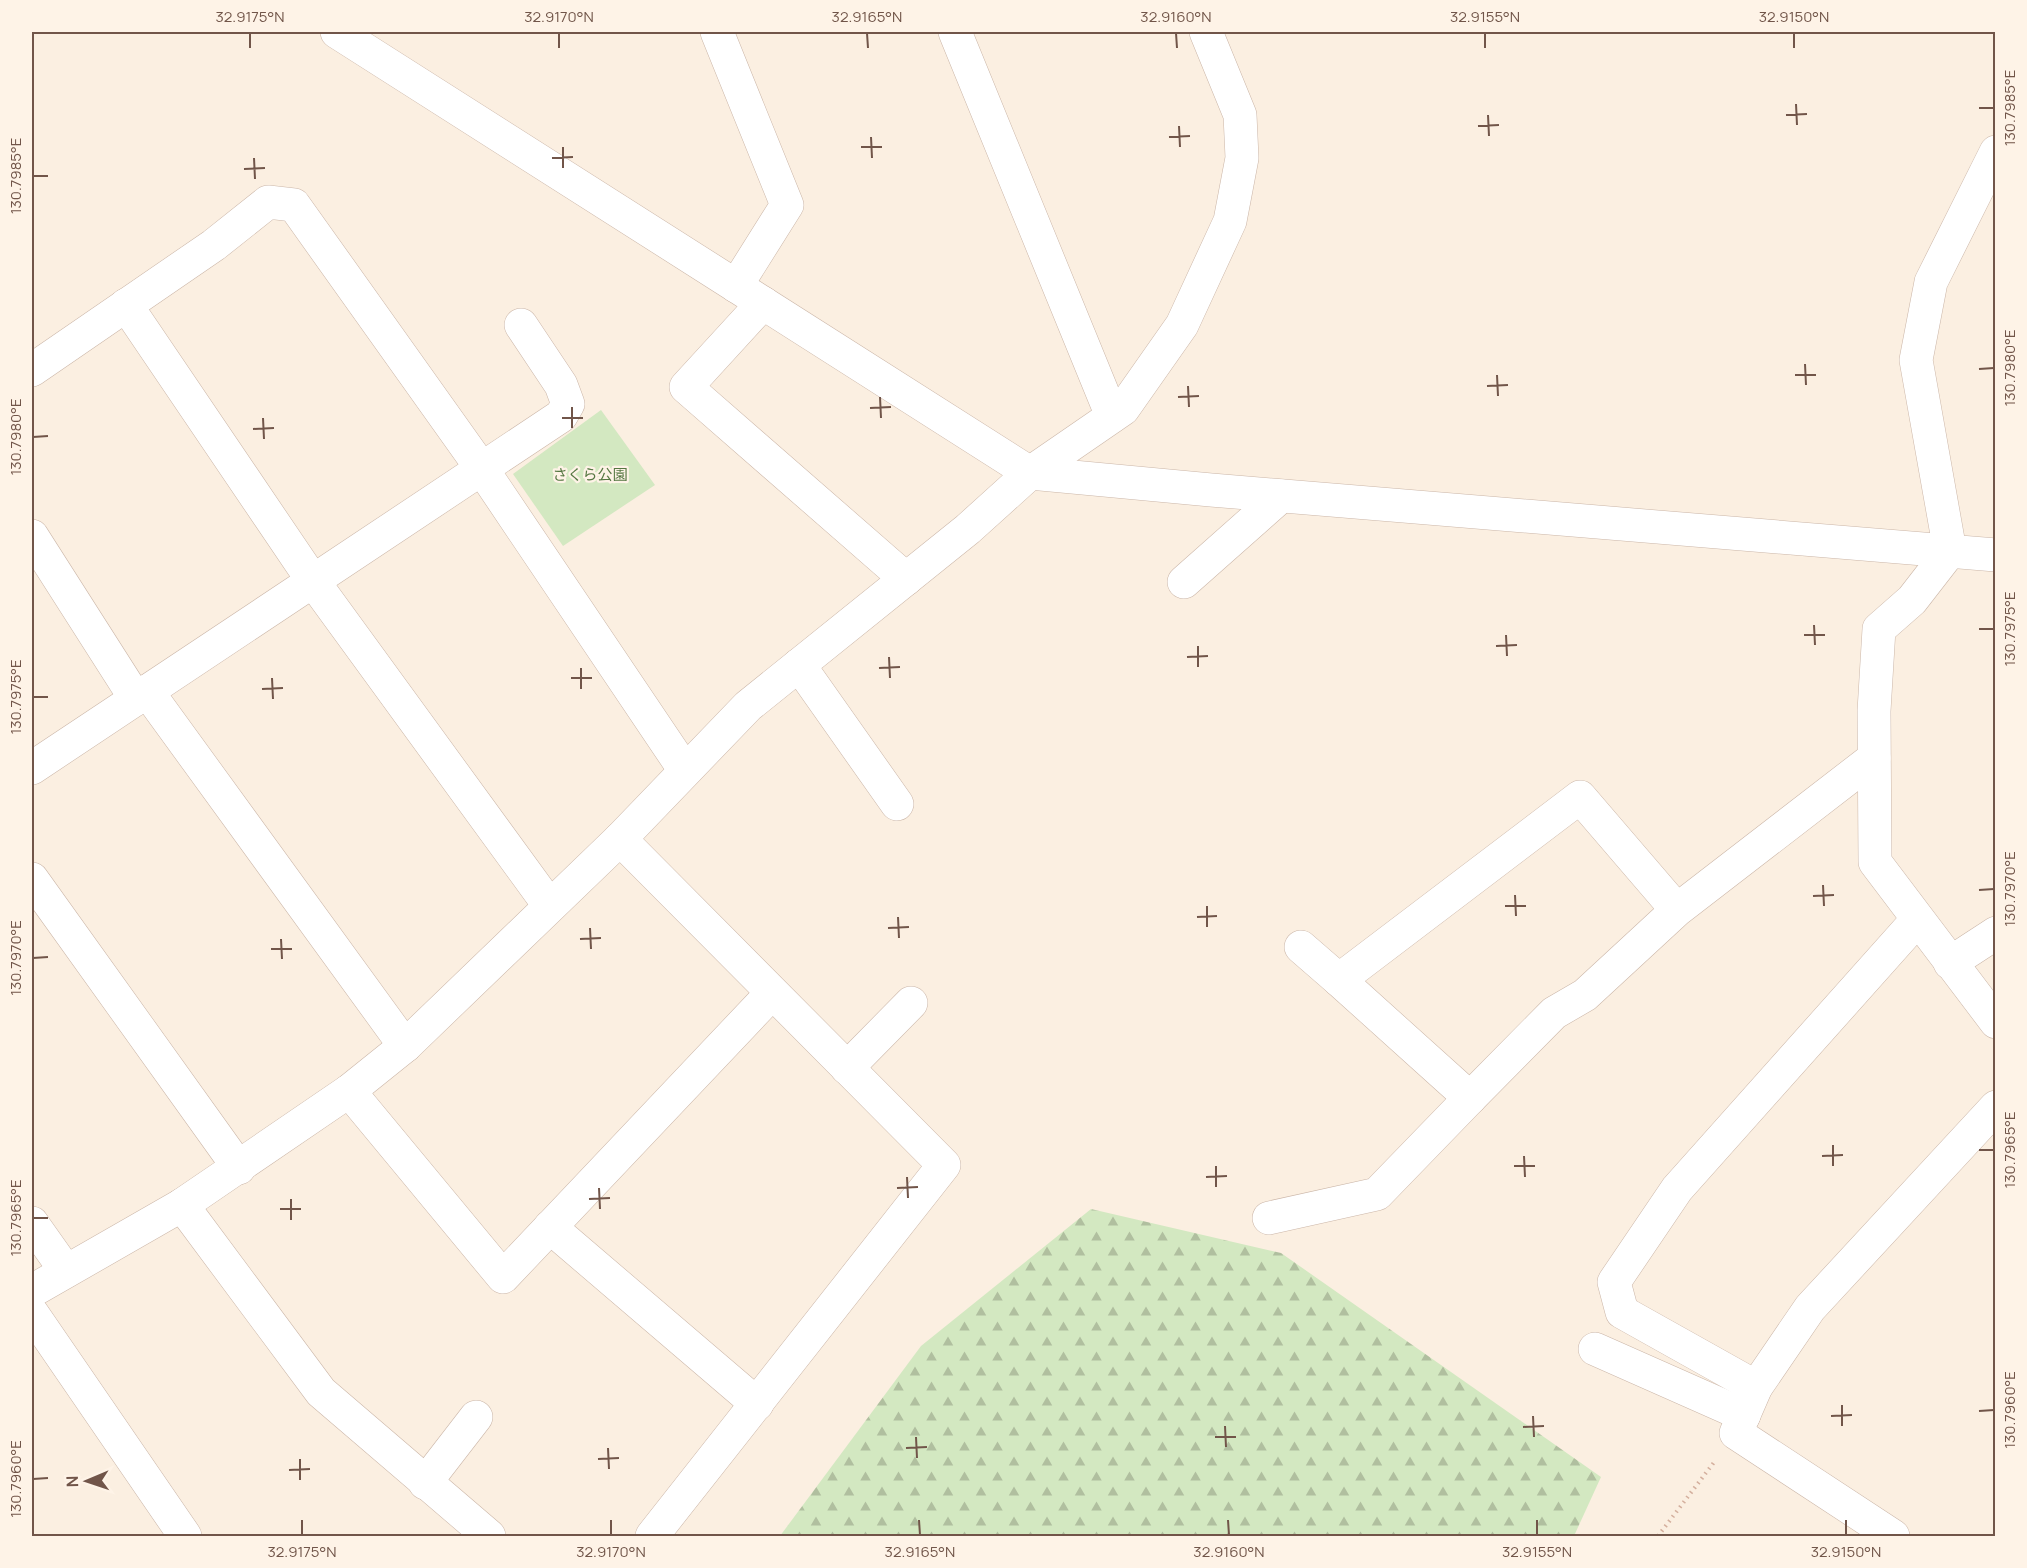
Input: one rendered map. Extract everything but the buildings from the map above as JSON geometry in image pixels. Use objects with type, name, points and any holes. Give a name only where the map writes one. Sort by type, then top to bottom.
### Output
[{"type":"street","points":[[337,32],[1030,473],[1995,555]]},
{"type":"street","points":[[717,32],[787,205],[749,294],[686,387],[906,579]]},
{"type":"street","points":[[955,32],[1112,416]]},
{"type":"street","points":[[32,1291],[182,1204],[239,1168],[349,1091],[405,1046],[620,839],[684,769],[748,706],[968,529],[1030,473],[1123,409],[1182,325],[1230,220],[1242,158],[1240,115],[1206,32]]},
{"type":"street","points":[[1995,152],[1931,282],[1916,360],[1950,551],[1912,600],[1879,629],[1874,759],[1875,862],[1995,1022]]},
{"type":"street","points":[[32,370],[214,245],[268,202],[294,205],[482,468],[684,769]]},
{"type":"street","points":[[126,305],[313,581],[549,905]]},
{"type":"street","points":[[32,768],[561,416],[568,404],[561,384],[521,325]]},
{"type":"street","points":[[1184,582],[1281,496]]},
{"type":"street","points":[[32,536],[142,695],[405,1046]]},
{"type":"street","points":[[799,665],[897,804]]},
{"type":"street","points":[[1269,1218],[1377,1194],[1554,1013],[1585,995],[1677,910],[1874,759]]},
{"type":"street","points":[[1339,980],[1580,797],[1677,910]]},
{"type":"street","points":[[620,839],[944,1166],[652,1536]]},
{"type":"street","points":[[32,879],[239,1168]]},
{"type":"street","points":[[1893,1536],[1746,1412],[1622,1312],[1614,1282],[1677,1189],[1917,920]]},
{"type":"street","points":[[1950,963],[1995,933]]},
{"type":"street","points":[[1301,947],[1470,1098]]},
{"type":"street","points":[[349,1091],[503,1277],[772,993]]},
{"type":"street","points":[[847,1068],[911,1003]]},
{"type":"street","points":[[1746,1412],[1810,1308],[1995,1107]]},
{"type":"street","points":[[182,1204],[321,1392],[489,1536]]},
{"type":"street","points":[[32,1223],[66,1271]]},
{"type":"street","points":[[550,1227],[757,1404]]},
{"type":"street","points":[[32,1313],[185,1536]]},
{"type":"street","points":[[1595,1349],[1746,1412]]},
{"type":"street","points":[[425,1483],[476,1417]]},
{"type":"path","points":[[1658,1536],[1746,1412]]},
{"type":"green space","name":"さくら公園","points":[[601,410],[655,485],[563,546],[513,474]]},
{"type":"green space","points":[[1091,1209],[1281,1253],[1601,1477],[1574,1536],[780,1536],[921,1346]]}]
